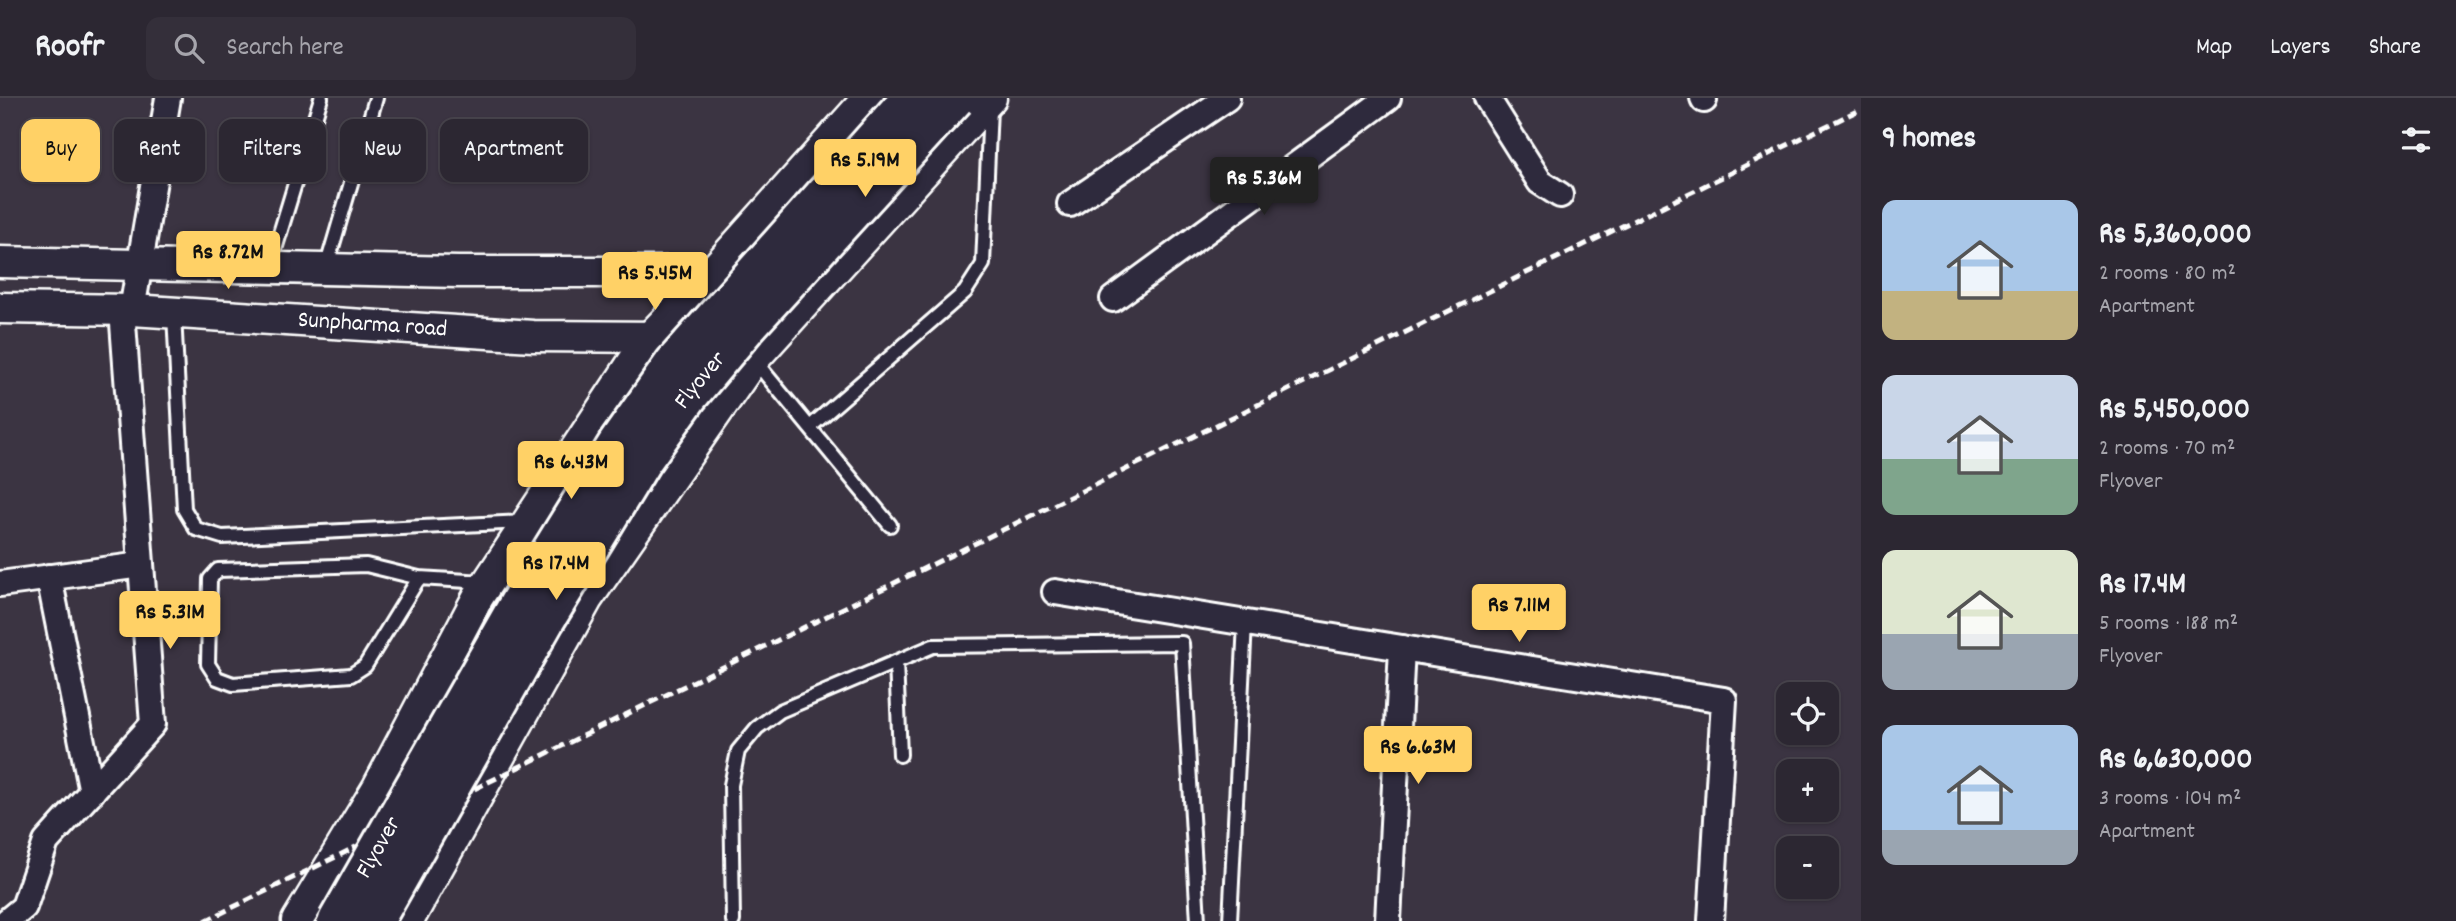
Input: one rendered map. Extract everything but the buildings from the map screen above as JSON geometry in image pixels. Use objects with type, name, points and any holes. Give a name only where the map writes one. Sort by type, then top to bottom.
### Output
[{"type":"main road","name":"Flyover","points":[[338,921],[520,602],[617,445],[674,364],[911,98]]},
{"type":"main road","name":"Flyover","points":[[374,921],[544,620],[641,462],[689,395],[746,327],[954,98]]},
{"type":"street","points":[[7,921],[24,907],[46,842],[153,724],[127,310],[140,263],[168,98]]},
{"type":"street","points":[[298,921],[378,787],[488,582],[649,338],[868,98]]},
{"type":"street","points":[[408,921],[587,599],[754,359],[991,98]]},
{"type":"street","points":[[1070,204],[1227,98]]},
{"type":"street","points":[[1113,299],[1388,98]]},
{"type":"street","points":[[1487,98],[1540,182],[1560,195]]},
{"type":"street","points":[[0,262],[458,272],[712,272]]},
{"type":"street","name":"Sunpharma road","points":[[0,308],[127,310],[533,336],[649,338],[777,334]]},
{"type":"street","points":[[0,584],[141,565]]},
{"type":"street","points":[[49,577],[92,792]]},
{"type":"street","points":[[1055,592],[1724,700],[1711,921]]},
{"type":"street","points":[[1388,921],[1402,648]]},
{"type":"lane","points":[[270,266],[321,98]]},
{"type":"lane","points":[[326,268],[376,98]]},
{"type":"lane","points":[[810,427],[965,292],[976,278],[983,264],[991,98]]},
{"type":"lane","points":[[174,313],[184,509],[196,529],[222,537],[527,522]]},
{"type":"lane","points":[[754,359],[890,525]]},
{"type":"lane","points":[[419,578],[365,666],[351,675],[233,684],[217,678],[208,664],[210,579],[218,570],[366,565],[419,578],[488,582]]},
{"type":"lane","points":[[1230,921],[1245,623]]},
{"type":"lane","points":[[733,921],[731,785],[738,751],[757,728],[780,711],[933,646],[1182,643],[1198,921]]},
{"type":"lane","points":[[896,662],[900,755]]},
{"type":"railway","points":[[205,921],[1861,109]]}]
